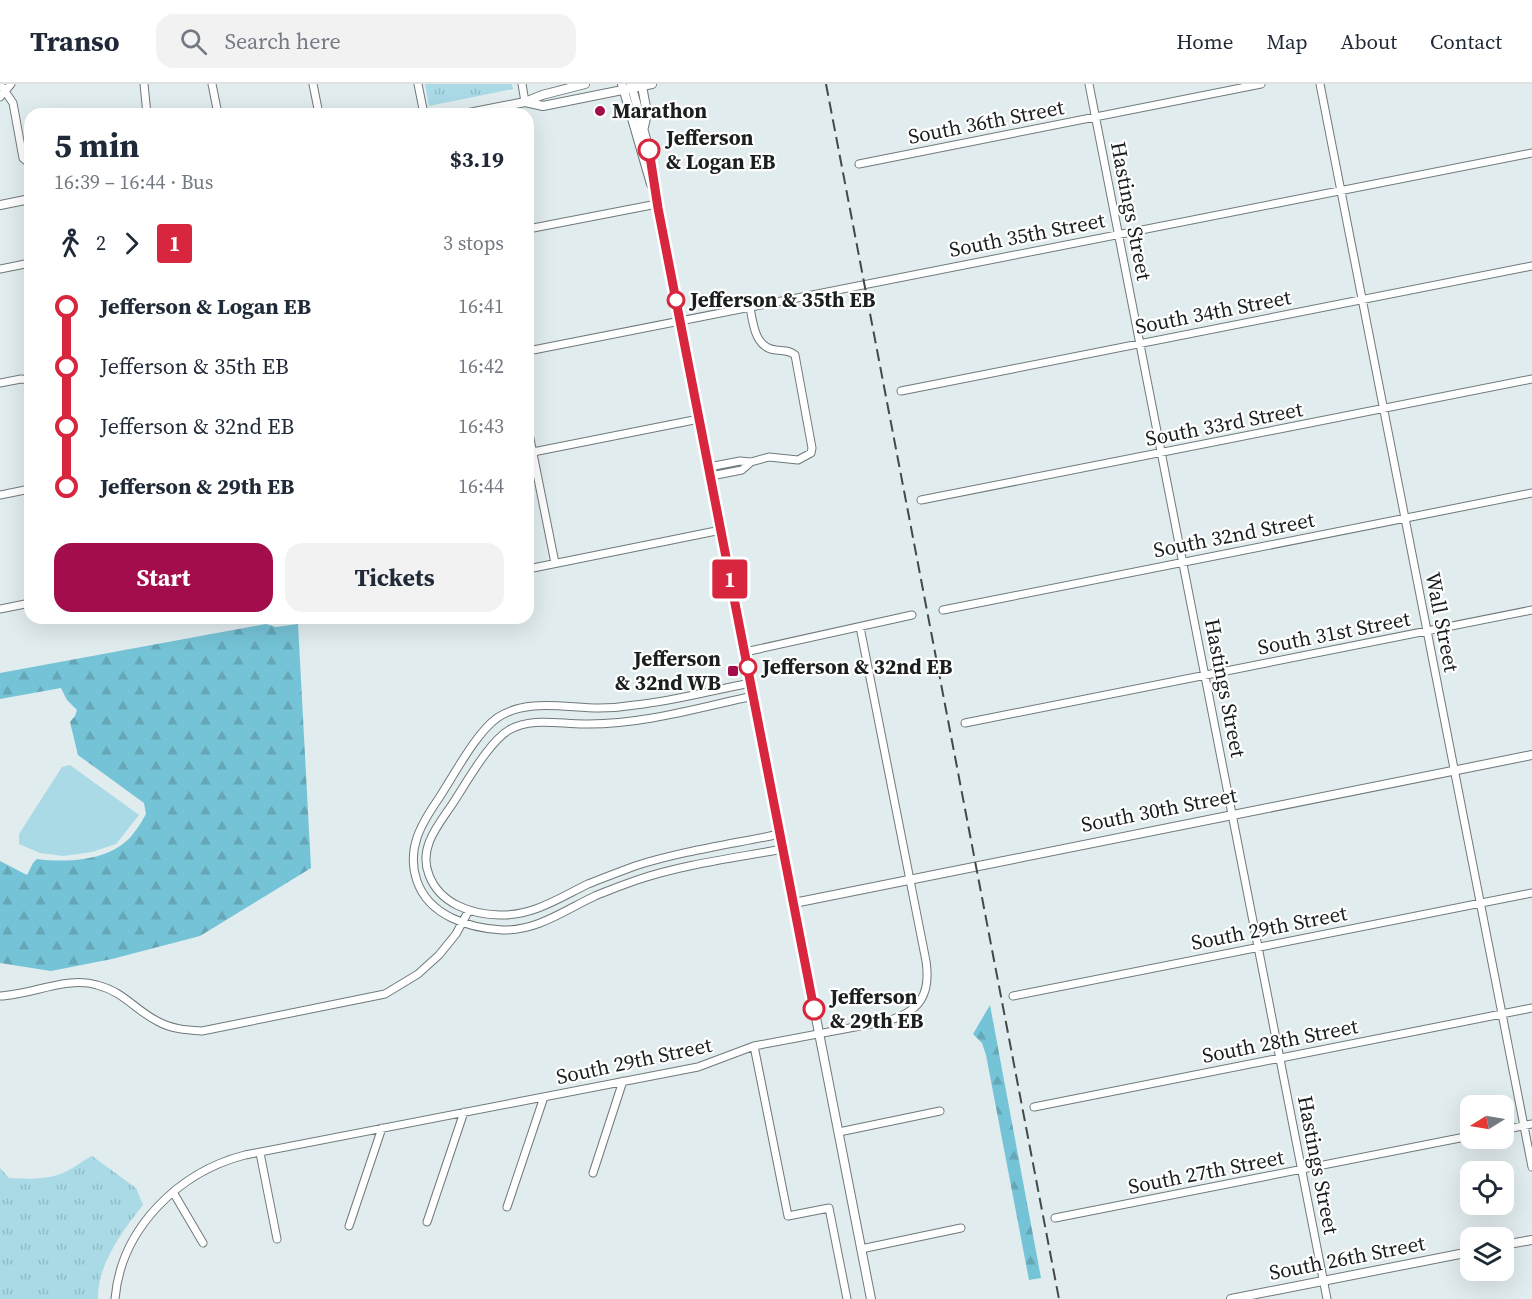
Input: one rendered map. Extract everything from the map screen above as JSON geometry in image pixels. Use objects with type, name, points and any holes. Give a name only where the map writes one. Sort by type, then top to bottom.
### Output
[{"type":"street","points":[[11,84],[2,91],[13,103],[24,159]]},
{"type":"street","points":[[144,84],[146,108]]},
{"type":"street","points":[[212,84],[217,108]]},
{"type":"street","points":[[314,84],[318,108]]},
{"type":"street","points":[[418,84],[423,108]]},
{"type":"street","points":[[522,84],[525,102]]},
{"type":"street","points":[[496,108],[525,102],[542,94],[585,84]]},
{"type":"street","points":[[525,102],[543,106],[630,86],[652,84]]},
{"type":"street","name":"Hastings Street","points":[[1089,84],[1327,1299]]},
{"type":"street","name":"South 36th Street","points":[[859,164],[1261,84]]},
{"type":"street","name":"Wall Street","points":[[1320,84],[1532,1167]]},
{"type":"street","points":[[630,86],[652,161],[657,204]]},
{"type":"street","points":[[630,86],[657,204],[871,1299]]},
{"type":"street","name":"South 35th Street","points":[[534,350],[1532,153]]},
{"type":"street","points":[[0,205],[24,200]]},
{"type":"street","points":[[534,228],[657,204]]},
{"type":"street","points":[[0,269],[24,264]]},
{"type":"street","name":"South 34th Street","points":[[901,391],[1532,266]]},
{"type":"street","points":[[710,472],[742,470],[751,462],[769,457],[798,460],[811,453],[813,443],[795,356],[790,351],[772,350],[761,343],[755,332],[750,307]]},
{"type":"street","points":[[0,383],[24,379]]},
{"type":"street","name":"South 33rd Street","points":[[921,500],[1532,379]]},
{"type":"street","points":[[534,452],[699,419]]},
{"type":"street","points":[[534,471],[555,563]]},
{"type":"street","points":[[0,495],[24,490]]},
{"type":"street","name":"South 32nd Street","points":[[943,610],[1532,493]]},
{"type":"street","points":[[534,568],[721,530]]},
{"type":"street","points":[[0,609],[24,604]]},
{"type":"street","name":"South 31st Street","points":[[965,723],[1532,610]]},
{"type":"street","points":[[745,652],[912,615]]},
{"type":"street","points":[[860,627],[910,878]]},
{"type":"street","points":[[751,683],[637,705],[598,708],[533,706],[507,713],[489,725],[422,823],[413,849],[415,875],[419,888],[436,909],[462,922],[504,930],[527,927],[552,918],[595,896],[659,873],[783,849]]},
{"type":"street","points":[[753,696],[628,721],[584,724],[537,722],[520,725],[500,736],[432,834],[426,852],[427,871],[438,891],[446,899],[469,910],[511,915],[534,910],[633,867],[691,852],[780,834]]},
{"type":"street","name":"South 30th Street","points":[[794,903],[1532,754]]},
{"type":"street","name":"South 29th Street","points":[[115,1299],[126,1257],[148,1217],[173,1192],[196,1174],[235,1158],[709,1064],[754,1046],[900,1017],[913,1009],[921,1000],[927,986],[928,974],[910,878]]},
{"type":"street","name":"South 29th Street","points":[[1013,996],[1532,893]]},
{"type":"street","points":[[0,996],[76,983],[91,983],[120,993],[145,1013],[168,1026],[181,1030],[202,1030],[385,994],[418,974],[440,956],[469,910]]},
{"type":"street","name":"South 28th Street","points":[[1034,1107],[1532,1008]]},
{"type":"street","points":[[754,1046],[788,1216],[829,1208],[847,1299]]},
{"type":"street","points":[[593,1173],[623,1081]]},
{"type":"street","points":[[507,1207],[544,1096]]},
{"type":"street","points":[[839,1132],[940,1111]]},
{"type":"street","points":[[426,1222],[464,1112]]},
{"type":"street","points":[[1514,1128],[1532,1124]]},
{"type":"street","points":[[349,1226],[381,1128]]},
{"type":"street","name":"South 27th Street","points":[[1055,1218],[1460,1138]]},
{"type":"street","points":[[260,1152],[277,1239]]},
{"type":"street","points":[[173,1192],[203,1243]]},
{"type":"street","points":[[861,1249],[961,1228]]},
{"type":"street","points":[[1514,1243],[1532,1240]]},
{"type":"street","name":"South 26th Street","points":[[1231,1299],[1460,1254]]},
{"type":"green space","points":[[425,84],[512,84],[513,89],[429,106]]},
{"type":"green space","points":[[266,624],[276,627],[298,624],[311,868],[200,936],[112,959],[51,971],[0,963],[0,861],[27,875],[37,859],[62,861],[102,855],[124,843],[135,832],[146,814],[144,803],[78,755],[70,722],[77,710],[67,700],[61,688],[0,699],[0,673]]},
{"type":"green space","points":[[70,765],[139,815],[116,844],[92,852],[63,856],[40,853],[19,844],[19,834],[62,767]]},
{"type":"green space","points":[[990,1005],[1041,1278],[1029,1280],[986,1055],[982,1043],[973,1034]]},
{"type":"green space","points":[[92,1156],[136,1188],[143,1205],[127,1225],[107,1261],[102,1273],[98,1299],[0,1299],[0,1168],[9,1178],[43,1178],[63,1173]]},
{"type":"railway","points":[[826,84],[1059,1299]]},
{"type":"bus line","name":"1","points":[[649,150],[658,208],[814,1009]]},
{"type":"place","name":"Marathon","points":[[600,111]]},
{"type":"place","name":"Jefferson & Logan EB","points":[[649,150]]},
{"type":"place","name":"Jefferson & 35th EB","points":[[676,300]]},
{"type":"place","name":"Jefferson & 32nd EB","points":[[748,667]]},
{"type":"place","name":"Jefferson & 32nd WB","points":[[733,671]]},
{"type":"place","name":"Jefferson & 29th EB","points":[[814,1009]]}]
